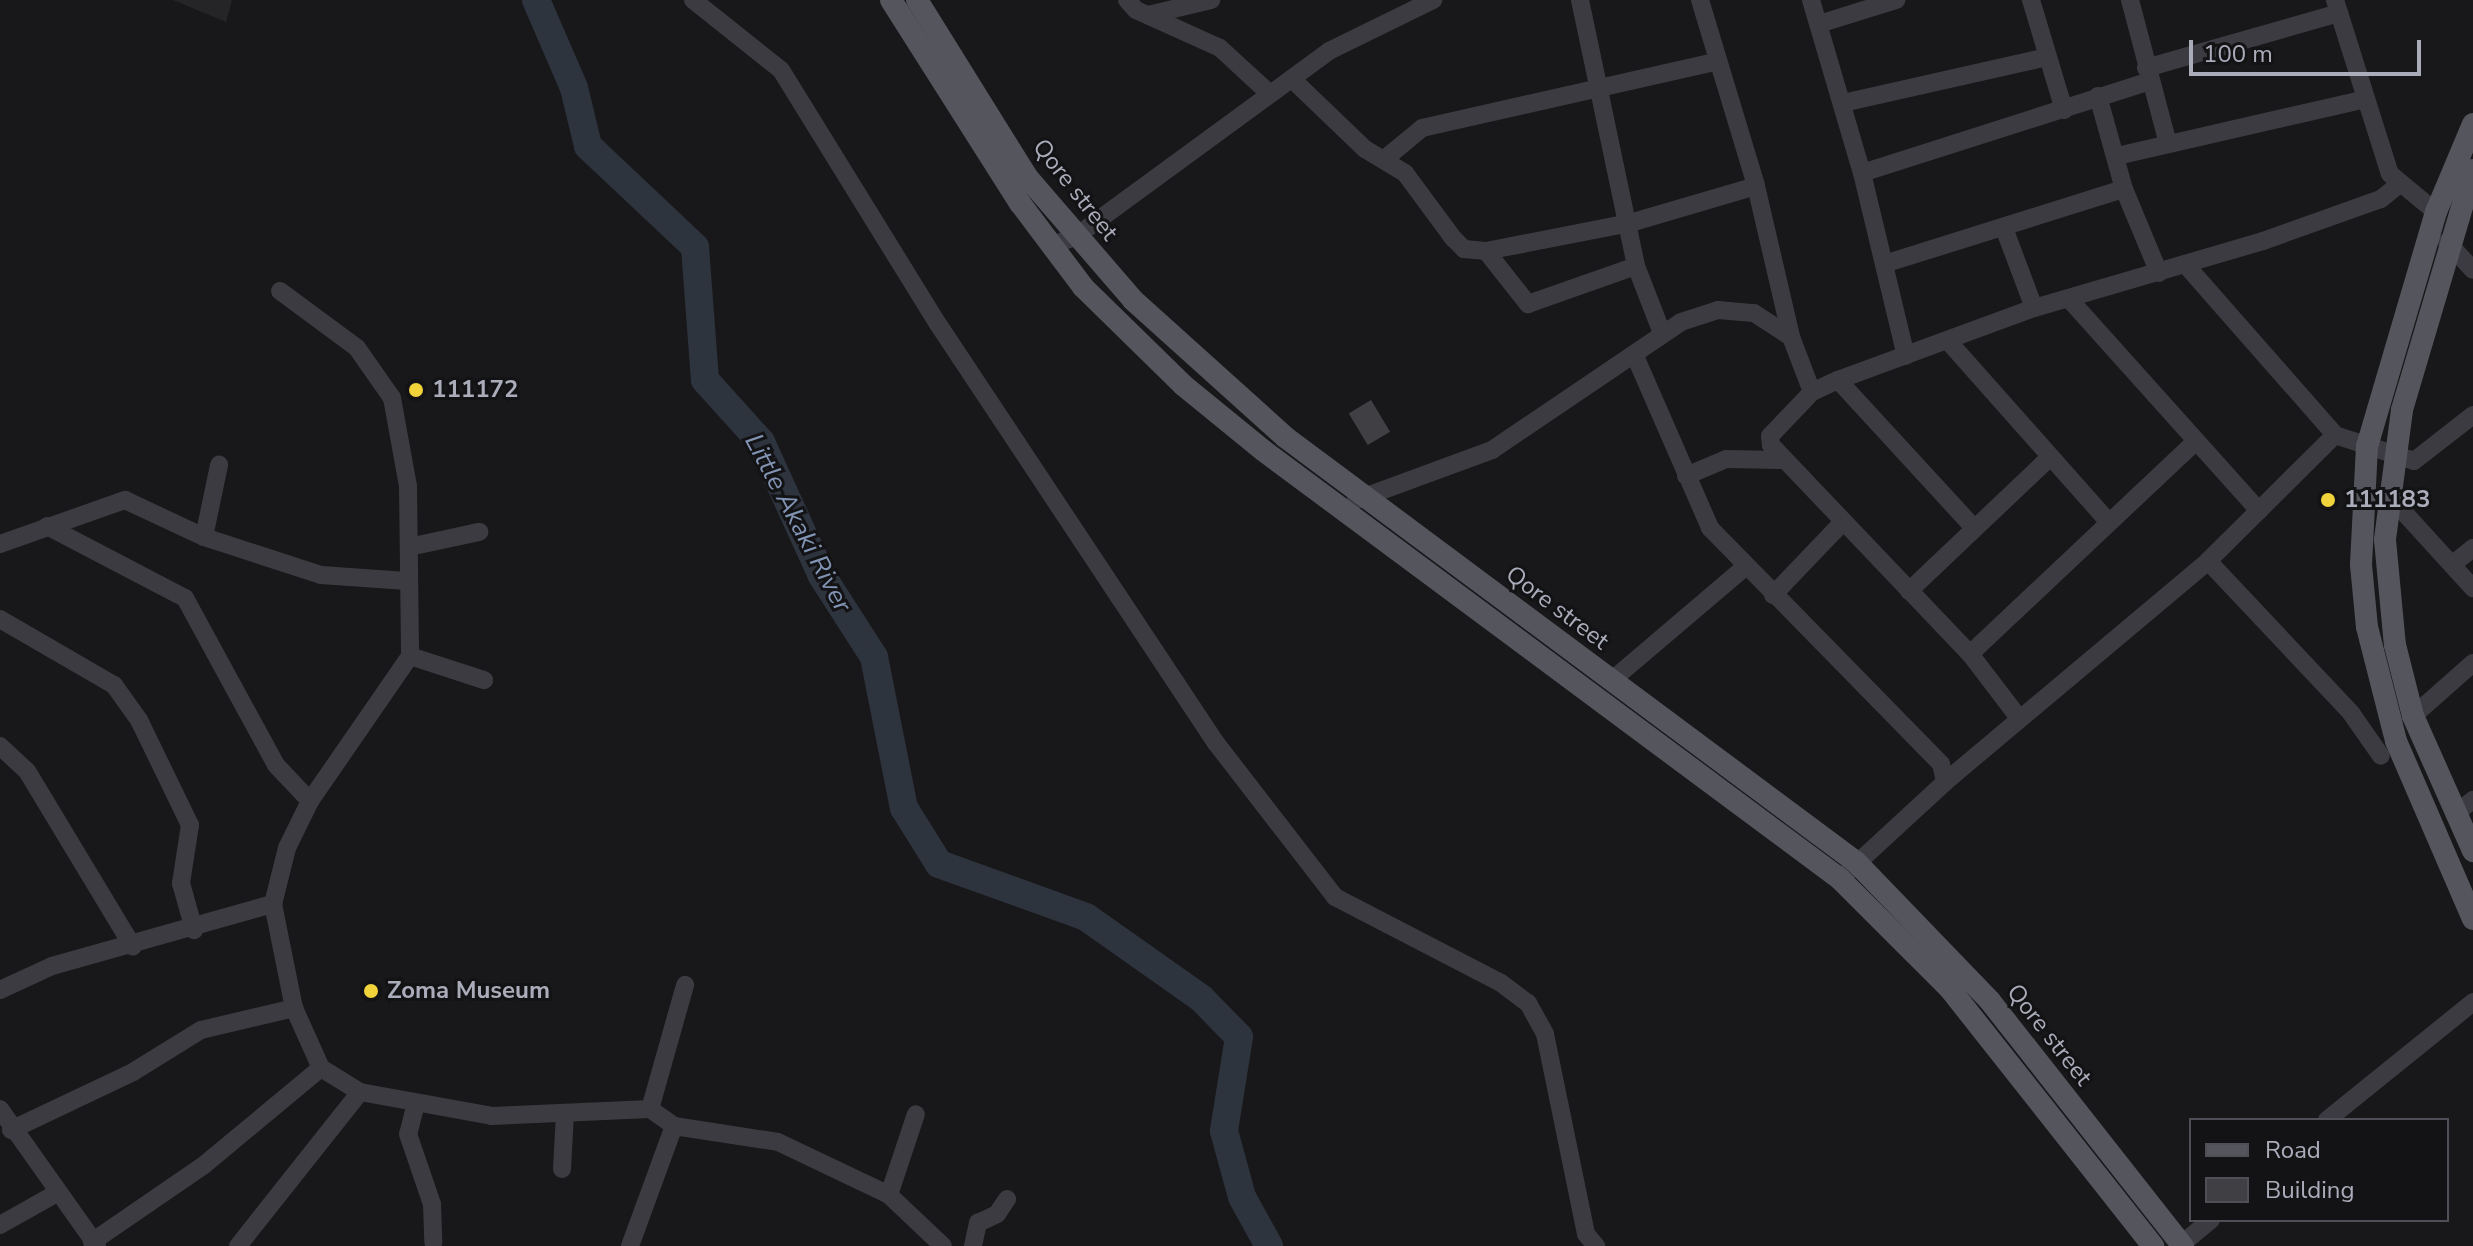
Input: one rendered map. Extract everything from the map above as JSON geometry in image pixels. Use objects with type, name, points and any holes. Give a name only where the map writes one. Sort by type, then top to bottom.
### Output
[{"type":"main road","name":"Qore street","points":[[891,0],[1052,245],[1083,287],[1183,385],[1343,512],[1840,879],[1950,989],[2153,1246]]},
{"type":"main road","name":"Qore street","points":[[917,0],[1027,177],[1075,237],[1208,372],[1361,494],[1856,862],[1990,1001],[2182,1245]]},
{"type":"main road","points":[[2473,124],[2436,212],[2367,446],[2361,565],[2367,627],[2396,741],[2473,919]]},
{"type":"main road","points":[[2473,170],[2447,242],[2392,456],[2386,578],[2413,716],[2473,851]]},
{"type":"street","points":[[693,0],[781,70],[938,324],[1216,743],[1335,897],[1528,1003],[1545,1034],[1586,1234],[1596,1246]]},
{"type":"street","points":[[1127,0],[1148,15],[1220,48],[1270,94]]},
{"type":"street","points":[[1148,15],[1211,0]]},
{"type":"street","points":[[1052,245],[1075,237],[1329,51],[1433,0]]},
{"type":"street","points":[[1580,0],[1630,223],[1636,266],[1662,333]]},
{"type":"street","points":[[1700,0],[1716,62],[1756,186],[1791,337],[1812,392]]},
{"type":"street","points":[[1811,0],[1862,173],[1906,356]]},
{"type":"street","points":[[1819,24],[1896,0]]},
{"type":"street","points":[[2031,0],[2064,110]]},
{"type":"street","points":[[2130,0],[2168,144]]},
{"type":"street","points":[[1862,173],[2064,110],[2148,75],[2337,7],[2362,100],[2397,186],[2436,212]]},
{"type":"street","points":[[1843,103],[2047,57]]},
{"type":"street","points":[[1387,157],[1422,128],[1716,62]]},
{"type":"street","points":[[1293,80],[1365,149],[1387,157],[1464,249],[1486,251],[1630,223],[1756,186]]},
{"type":"street","points":[[2098,96],[2124,189],[2159,273]]},
{"type":"street","points":[[2117,156],[2362,100]]},
{"type":"street","points":[[2019,718],[1970,654],[1785,460],[1770,436],[1812,392],[1838,380],[2034,308],[2159,273],[2381,199],[2397,186]]},
{"type":"street","points":[[1884,264],[2124,189]]},
{"type":"street","points":[[2004,228],[2034,308]]},
{"type":"street","points":[[2447,242],[2473,270]]},
{"type":"street","points":[[1486,251],[1528,304],[1636,266]]},
{"type":"street","points":[[2185,264],[2335,435],[2414,461],[2473,415]]},
{"type":"street","points":[[280,291],[357,348],[392,398],[408,486],[410,656],[310,801],[287,848],[273,904],[294,1008],[321,1068],[360,1092],[492,1116],[650,1109],[674,1126],[778,1142],[889,1195],[943,1246]]},
{"type":"street","points":[[2070,300],[2259,511]]},
{"type":"street","points":[[1343,512],[1361,494],[1492,450],[1635,356],[1662,333],[1718,310],[1754,313],[1791,337]]},
{"type":"street","points":[[1948,341],[2108,521]]},
{"type":"street","points":[[1635,356],[1710,528],[1744,568],[1941,764],[1945,782]]},
{"type":"street","points":[[1838,380],[1973,527]]},
{"type":"street","points":[[1840,879],[2019,718],[2208,561],[2335,435]]},
{"type":"street","points":[[1970,654],[2195,442]]},
{"type":"street","points":[[1909,591],[2049,458]]},
{"type":"street","points":[[1686,476],[1726,459],[1785,460]]},
{"type":"street","points":[[204,537],[219,465]]},
{"type":"street","points":[[2389,496],[2473,588]]},
{"type":"street","points":[[0,544],[125,500],[204,537],[321,575],[407,581]]},
{"type":"street","points":[[1773,595],[1843,522]]},
{"type":"street","points":[[47,526],[185,598],[276,765],[310,801]]},
{"type":"street","points":[[409,547],[479,532]]},
{"type":"street","points":[[2453,564],[2473,548]]},
{"type":"street","points":[[2208,561],[2351,713],[2381,756]]},
{"type":"street","points":[[1611,681],[1744,568]]},
{"type":"street","points":[[0,619],[114,685],[139,720],[190,825],[181,883],[194,930]]},
{"type":"street","points":[[410,656],[484,680]]},
{"type":"street","points":[[2413,716],[2473,663]]},
{"type":"street","points":[[0,746],[27,771],[133,947]]},
{"type":"street","points":[[2455,814],[2473,800]]},
{"type":"street","points":[[0,990],[52,966],[194,930],[273,904]]},
{"type":"street","points":[[650,1109],[685,985]]},
{"type":"street","points":[[2329,1118],[2473,1002]]},
{"type":"street","points":[[11,1130],[133,1072],[201,1030],[294,1008]]},
{"type":"street","points":[[0,1109],[55,1194],[94,1244],[204,1165],[321,1068]]},
{"type":"street","points":[[238,1246],[360,1092]]},
{"type":"street","points":[[416,1103],[408,1134],[432,1204],[433,1242]]},
{"type":"street","points":[[562,1169],[565,1114]]},
{"type":"street","points":[[889,1195],[916,1114]]},
{"type":"street","points":[[630,1246],[674,1126]]},
{"type":"street","points":[[0,1225],[55,1194]]},
{"type":"street","points":[[973,1246],[978,1223],[997,1214],[1007,1199]]},
{"type":"street","points":[[2182,1245],[2209,1222]]},
{"type":"shaded area","points":[[173,0],[232,0],[226,22]]},
{"type":"building","points":[[1371,400],[1390,432],[1368,445],[1349,413]]},
{"type":"waterway","name":"Little Akaki River","points":[[536,0],[574,88],[588,146],[695,247],[705,380],[761,442],[822,576],[874,657],[904,808],[939,864],[1086,917],[1201,998],[1239,1037],[1224,1131],[1242,1197],[1269,1246]]},
{"type":"place","name":"111172","points":[[416,390]]},
{"type":"place","name":"111183","points":[[2328,500]]},
{"type":"place","name":"Zoma Museum","points":[[371,991]]}]
